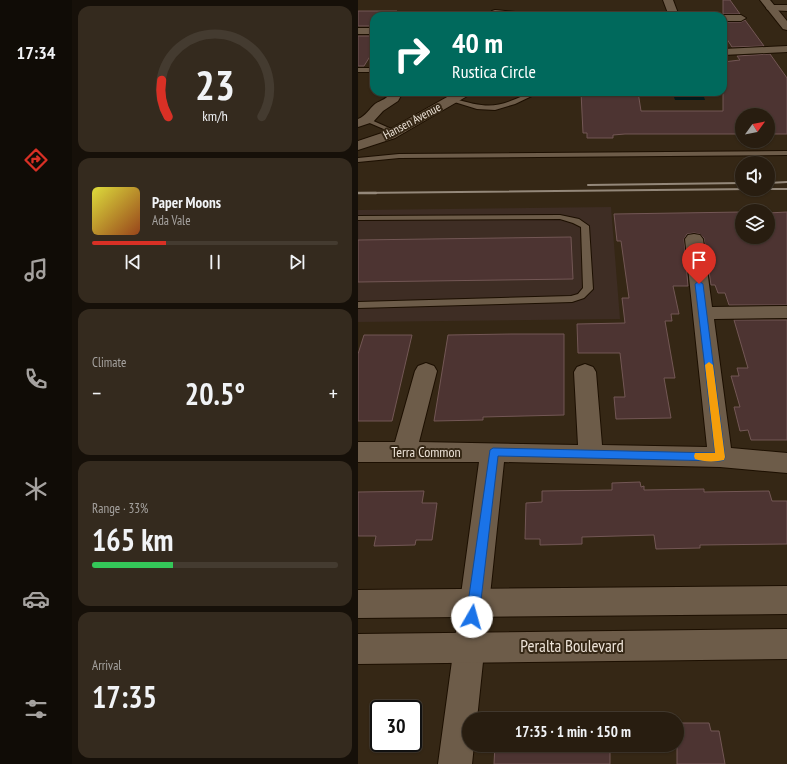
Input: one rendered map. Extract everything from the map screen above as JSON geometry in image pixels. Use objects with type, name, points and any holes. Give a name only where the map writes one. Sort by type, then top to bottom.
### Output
[{"type":"street","points":[[668,0],[672,12]]},
{"type":"street","points":[[495,12],[504,4]]},
{"type":"street","points":[[768,4],[787,8]]},
{"type":"street","points":[[768,4],[787,27]]},
{"type":"street","points":[[727,18],[741,18]]},
{"type":"street","points":[[358,31],[370,31]]},
{"type":"street","points":[[727,52],[787,49]]},
{"type":"street","points":[[363,122],[372,117],[378,108],[393,100],[396,96]]},
{"type":"street","name":"Hansen Avenue","points":[[358,146],[395,132],[458,96]]},
{"type":"street","points":[[694,239],[720,457]]},
{"type":"street","points":[[703,313],[787,312]]},
{"type":"street","points":[[404,451],[426,371]]},
{"type":"street","points":[[585,372],[591,454]]},
{"type":"street","name":"Terra Common","points":[[358,452],[493,452],[720,457],[787,463]]},
{"type":"street","points":[[455,764],[493,452]]},
{"type":"street","points":[[358,604],[787,600]]},
{"type":"street","name":"Peralta Boulevard","points":[[358,649],[787,644]]},
{"type":"lane","points":[[358,70],[370,70]]},
{"type":"lane","points":[[451,100],[476,109],[489,110],[503,108],[528,96]]},
{"type":"lane","points":[[363,122],[395,132]]},
{"type":"lane","points":[[358,160],[399,156],[787,152]]},
{"type":"lane","points":[[358,218],[560,217],[576,221],[585,226],[588,289],[581,296],[572,299],[358,305]]},
{"type":"shaded area","points":[[611,207],[620,319],[358,322],[358,210]]},
{"type":"water","points":[[674,96],[704,96],[705,100],[675,100]]},
{"type":"building","points":[[723,0],[730,0],[740,14],[727,14],[727,12],[723,12]]},
{"type":"building","points":[[358,11],[397,11],[370,12],[370,26],[358,26]]},
{"type":"building","points":[[745,20],[764,46],[732,47],[727,39],[727,22],[741,22]]},
{"type":"building","points":[[358,36],[370,36],[370,56],[364,66],[358,66]]},
{"type":"building","points":[[770,54],[787,78],[787,134],[775,134],[775,108],[735,108],[735,134],[625,134],[613,135],[613,138],[587,138],[587,133],[583,133],[581,96],[639,96],[641,111],[723,111],[723,96],[727,96],[727,62],[740,60],[737,56]]},
{"type":"building","points":[[735,212],[735,244],[775,244],[775,213],[787,212],[787,305],[729,305],[725,293],[718,293],[715,285],[711,285],[704,238],[700,234],[694,233],[687,234],[684,239],[688,286],[673,286],[679,314],[671,314],[672,321],[665,321],[675,378],[664,378],[671,418],[616,419],[614,397],[625,397],[620,353],[578,353],[577,324],[625,323],[622,298],[629,298],[621,241],[617,241],[614,214]]},
{"type":"building","points":[[571,237],[573,279],[358,282],[358,240]]},
{"type":"building","points":[[734,320],[787,320],[787,440],[751,440],[748,430],[740,431],[734,407],[740,407],[731,376],[739,376],[737,368],[748,368]]},
{"type":"building","points":[[564,334],[564,415],[483,417],[483,420],[434,421],[448,335]]},
{"type":"building","points":[[364,335],[412,335],[392,421],[358,421],[358,354]]},
{"type":"building","points":[[640,482],[641,487],[644,486],[644,490],[704,489],[704,492],[769,491],[772,501],[787,501],[787,544],[700,545],[700,548],[656,549],[654,535],[582,537],[582,544],[540,545],[540,539],[525,539],[526,503],[542,502],[542,491],[612,490],[612,483]]},
{"type":"building","points":[[424,491],[422,503],[437,503],[432,540],[416,540],[415,545],[374,546],[376,536],[358,536],[358,492]]},
{"type":"building","points":[[684,723],[709,723],[711,731],[719,731],[725,764],[677,764],[677,752],[684,752]]},
{"type":"building","points":[[495,752],[610,752],[610,764],[494,764]]},
{"type":"railway","points":[[775,183],[787,182]]},
{"type":"railway","points":[[588,185],[735,183]]},
{"type":"railway","points":[[376,193],[358,193],[735,189]]},
{"type":"railway","points":[[775,189],[787,189]]},
{"type":"slow traffic","points":[[699,456],[720,457],[709,365]]},
{"type":"route","points":[[472,617],[493,452],[720,457],[699,284]]}]
